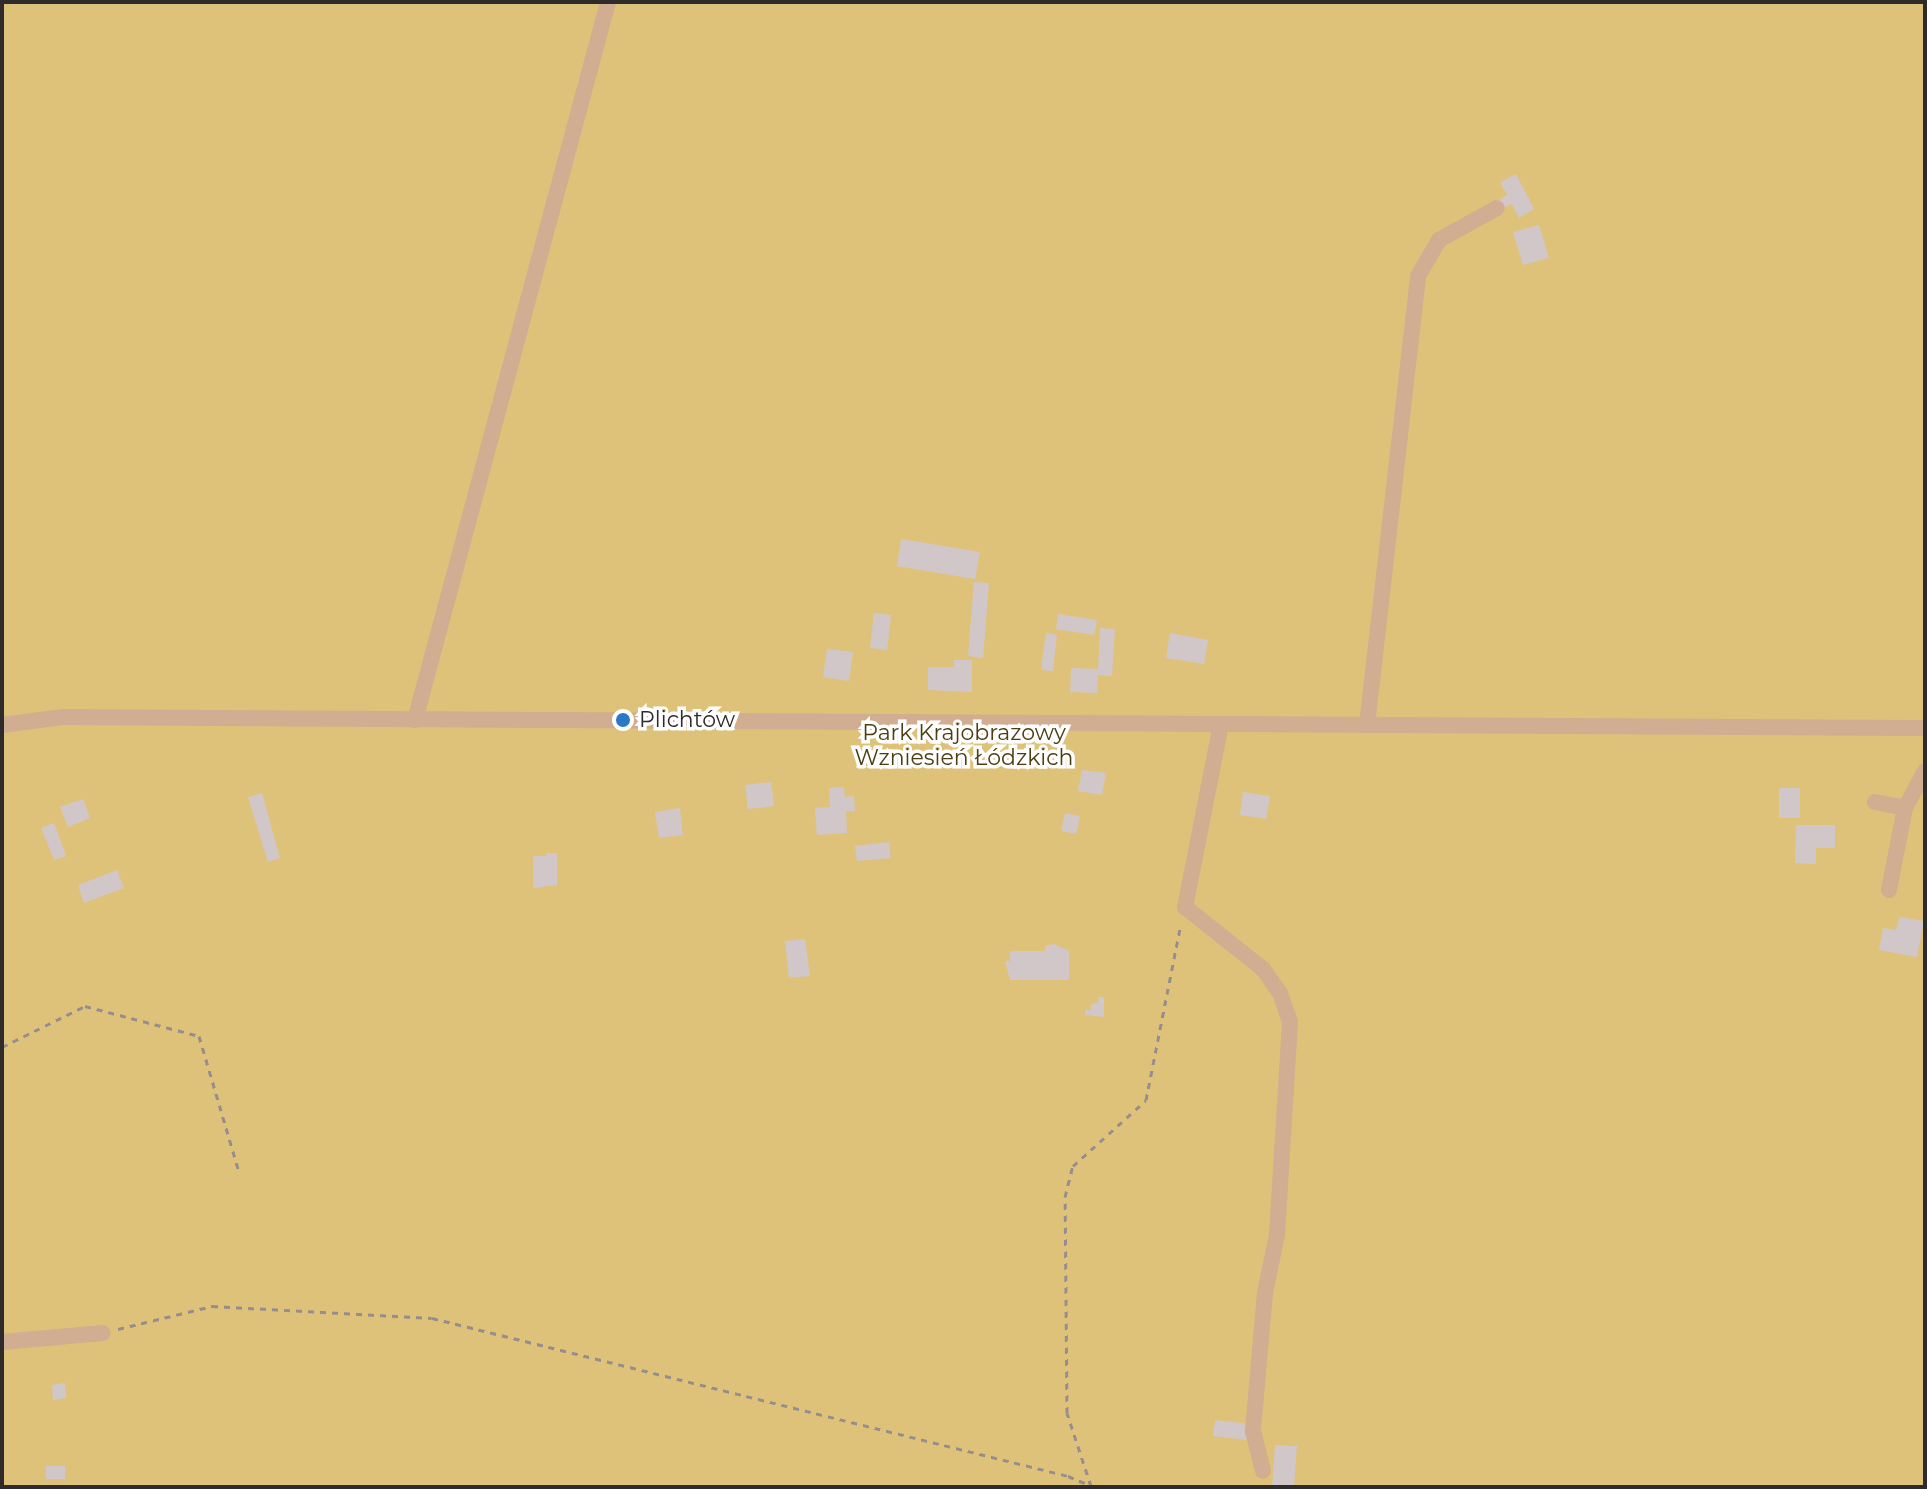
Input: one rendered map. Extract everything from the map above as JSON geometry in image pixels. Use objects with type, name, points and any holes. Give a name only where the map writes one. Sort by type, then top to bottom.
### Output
[{"type":"street","points":[[415,720],[608,2]]},
{"type":"street","points":[[1367,725],[1418,276],[1439,240],[1497,208]]},
{"type":"street","points":[[2,725],[63,717],[1925,728]]},
{"type":"street","points":[[1221,724],[1185,907],[1263,969],[1280,993],[1290,1022],[1277,1235],[1265,1293],[1253,1431],[1263,1471]]},
{"type":"street","points":[[1889,890],[1905,808],[1925,771]]},
{"type":"street","points":[[1875,802],[1905,808]]},
{"type":"street","points":[[2,1342],[103,1333]]},
{"type":"path","points":[[1092,1486],[1067,1413],[1065,1197],[1073,1166],[1146,1100],[1185,907]]},
{"type":"path","points":[[2,1047],[85,1006],[199,1036],[239,1172]]},
{"type":"path","points":[[103,1333],[212,1306],[432,1318],[1068,1476],[1092,1486]]},
{"type":"green space","name":"Park Krajobrazowy Wzniesień Łódzkich","points":[[2,2],[1925,2],[1925,1487],[2,1487]]},
{"type":"building","points":[[1516,174],[1534,209],[1519,218],[1512,204],[1501,209],[1497,201],[1507,195],[1500,182]]},
{"type":"building","points":[[1539,225],[1549,258],[1523,265],[1513,232]]},
{"type":"building","points":[[901,539],[980,552],[975,579],[897,566]]},
{"type":"building","points":[[974,582],[989,583],[983,658],[968,656]]},
{"type":"building","points":[[874,613],[891,615],[887,650],[870,648]]},
{"type":"building","points":[[1058,614],[1097,620],[1094,635],[1056,629]]},
{"type":"building","points":[[1100,628],[1115,629],[1112,676],[1098,675],[1097,693],[1070,692],[1071,668],[1098,669]]},
{"type":"building","points":[[1046,633],[1057,635],[1053,671],[1041,670]]},
{"type":"building","points":[[1170,633],[1208,640],[1204,664],[1166,658]]},
{"type":"building","points":[[827,649],[853,652],[849,681],[823,677]]},
{"type":"building","points":[[954,660],[972,660],[972,692],[928,690],[928,667],[954,667]]},
{"type":"building","points":[[1082,770],[1106,773],[1102,795],[1078,791]]},
{"type":"building","points":[[771,782],[774,806],[748,809],[745,785]]},
{"type":"building","points":[[844,787],[845,797],[854,796],[855,811],[846,811],[847,833],[817,835],[815,808],[830,807],[829,788]]},
{"type":"building","points":[[1779,788],[1800,788],[1800,818],[1779,818]]},
{"type":"building","points":[[1243,792],[1270,796],[1266,819],[1240,815]]},
{"type":"building","points":[[262,793],[280,858],[268,862],[248,797]]},
{"type":"building","points":[[83,799],[90,818],[68,827],[60,807]]},
{"type":"building","points":[[680,808],[683,835],[659,838],[655,812]]},
{"type":"building","points":[[1065,813],[1080,816],[1076,834],[1061,831]]},
{"type":"building","points":[[54,823],[66,856],[54,860],[41,828]]},
{"type":"building","points":[[1796,825],[1835,825],[1835,848],[1816,848],[1816,864],[1795,863]]},
{"type":"building","points":[[889,842],[891,858],[857,861],[855,846]]},
{"type":"building","points":[[546,853],[557,853],[557,885],[533,888],[533,856],[546,856]]},
{"type":"building","points":[[117,870],[124,888],[84,903],[78,885]]},
{"type":"building","points":[[1899,917],[1924,921],[1917,957],[1879,950],[1883,928],[1896,930]]},
{"type":"building","points":[[805,939],[810,976],[789,978],[785,941]]},
{"type":"building","points":[[1054,944],[1069,951],[1069,980],[1010,980],[1005,961],[1010,961],[1010,951],[1045,951],[1045,946]]},
{"type":"building","points":[[1098,997],[1104,997],[1104,1017],[1085,1015],[1085,1010],[1091,1010],[1091,1004],[1098,1003]]},
{"type":"building","points":[[65,1383],[66,1398],[53,1400],[52,1385]]},
{"type":"building","points":[[1215,1420],[1249,1424],[1247,1440],[1213,1436]]},
{"type":"building","points":[[1275,1445],[1297,1446],[1294,1487],[1272,1487]]},
{"type":"building","points":[[46,1466],[65,1466],[65,1479],[46,1479]]},
{"type":"place","name":"Plichtów","points":[[623,720]]}]
